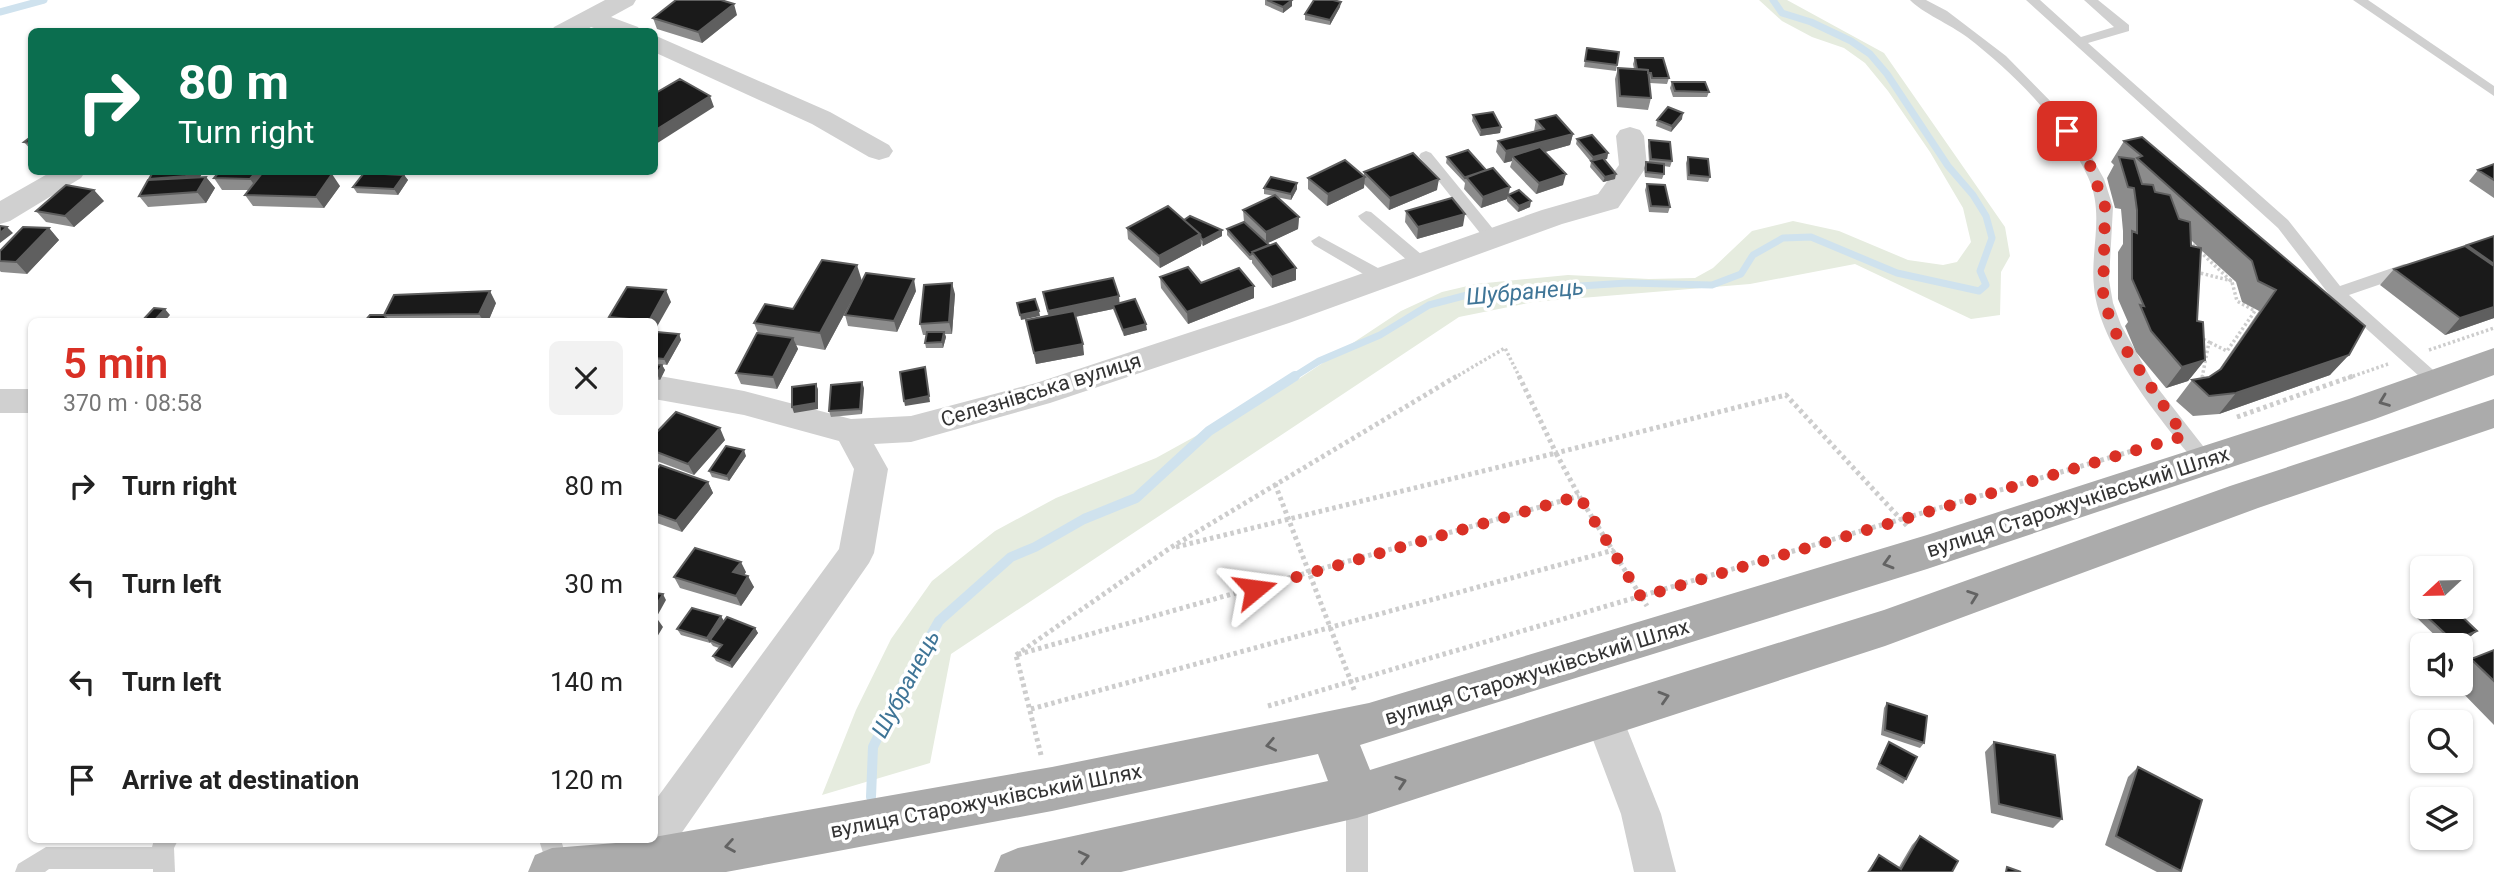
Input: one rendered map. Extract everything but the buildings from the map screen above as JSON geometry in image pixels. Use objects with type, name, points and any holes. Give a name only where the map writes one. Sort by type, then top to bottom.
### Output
[{"type":"main road","name":"вулиця Старожучківський Шлях","points":[[554,861],[797,837],[1052,789],[1351,728],[1927,552],[2194,448],[2362,409],[2430,366],[2494,361]]},
{"type":"main road","points":[[1017,872],[1356,796],[1885,628],[2244,497],[2494,413]]},
{"type":"main road","points":[[1351,728],[1356,796]]},
{"type":"street","points":[[570,28],[624,0]]},
{"type":"street","points":[[587,19],[620,28]]},
{"type":"street","points":[[658,44],[821,118],[879,151]]},
{"type":"street","name":"Селезнівська вулиця","points":[[658,388],[744,403],[851,432],[911,429],[1039,394],[1608,201],[1633,166],[1630,136]]},
{"type":"street","points":[[0,214],[66,175]]},
{"type":"street","points":[[0,401],[28,401]]},
{"type":"street","points":[[658,833],[856,553],[871,469],[851,432]]},
{"type":"street","points":[[1603,716],[1642,814],[1655,872]]},
{"type":"lane","points":[[1916,0],[1938,9],[2005,62],[2087,157],[2105,207],[2103,300],[2118,338],[2194,448]]},
{"type":"lane","points":[[2032,0],[2283,224],[2337,293],[2430,366]]},
{"type":"lane","points":[[2081,41],[2124,28],[2091,0]]},
{"type":"lane","points":[[2359,0],[2494,92]]},
{"type":"lane","points":[[1426,156],[1493,239]]},
{"type":"lane","points":[[1366,216],[1422,264]]},
{"type":"lane","points":[[1319,241],[1383,278]]},
{"type":"lane","points":[[2337,293],[2428,262]]},
{"type":"lane","points":[[1356,796],[1357,872]]},
{"type":"lane","points":[[26,872],[46,858],[165,857]]},
{"type":"path","points":[[2180,233],[2232,282],[2237,301],[2255,311],[2227,351],[2188,332]]},
{"type":"path","points":[[2189,241],[2189,251]]},
{"type":"path","points":[[2191,270],[2232,282]]},
{"type":"path","points":[[2430,366],[2494,328]]},
{"type":"path","points":[[2159,401],[2197,385],[2204,376],[2209,342]]},
{"type":"path","points":[[1016,655],[1170,548],[1505,348],[1579,496],[1665,632]]},
{"type":"path","points":[[2236,418],[2391,363]]},
{"type":"path","points":[[1170,548],[1786,395],[1902,520],[1927,552]]},
{"type":"path","points":[[1264,707],[1902,520],[2194,448]]},
{"type":"path","points":[[1275,484],[1350,683],[1351,728]]},
{"type":"path","points":[[1016,655],[1579,496]]},
{"type":"path","points":[[1031,709],[1614,550]]},
{"type":"path","points":[[1016,655],[1052,789]]},
{"type":"shaded area","points":[[1759,0],[1787,0],[1884,53],[2005,227],[2010,256],[2001,272],[2000,315],[1971,319],[1855,264],[1750,284],[1533,302],[1459,317],[951,654],[930,763],[822,795],[856,710],[891,639],[932,581],[995,531],[1056,498],[1156,458],[1294,382],[1401,311],[1442,292],[1476,284],[1568,275],[1695,278],[1713,268],[1752,231],[1793,221],[1839,231],[1908,260],[1943,265],[1957,262],[1971,242],[1963,208],[1930,152],[1888,91],[1865,63],[1844,48],[1812,37],[1782,21]]},
{"type":"waterway","points":[[0,12],[44,0]]},
{"type":"waterway","name":"Шубранець","points":[[1292,378],[1319,361],[1380,335],[1429,305],[1471,294],[1549,288],[1627,283],[1712,285],[1741,274],[1753,255],[1783,238],[1811,237],[1897,273],[1979,291],[1986,285],[1980,271],[1992,238],[1986,216],[1973,195],[1948,166],[1887,74],[1870,54],[1851,41],[1811,22],[1782,13],[1773,0]]},
{"type":"waterway","name":"Шубранець","points":[[871,797],[873,747],[908,675],[939,621],[1011,557],[1035,547],[1084,519],[1136,498],[1209,431],[1295,376]]},
{"type":"route","points":[[1255,589],[1579,496],[1641,597],[2184,436],[2170,419],[2118,338],[2103,300],[2105,207],[2087,157],[2067,131]]}]
